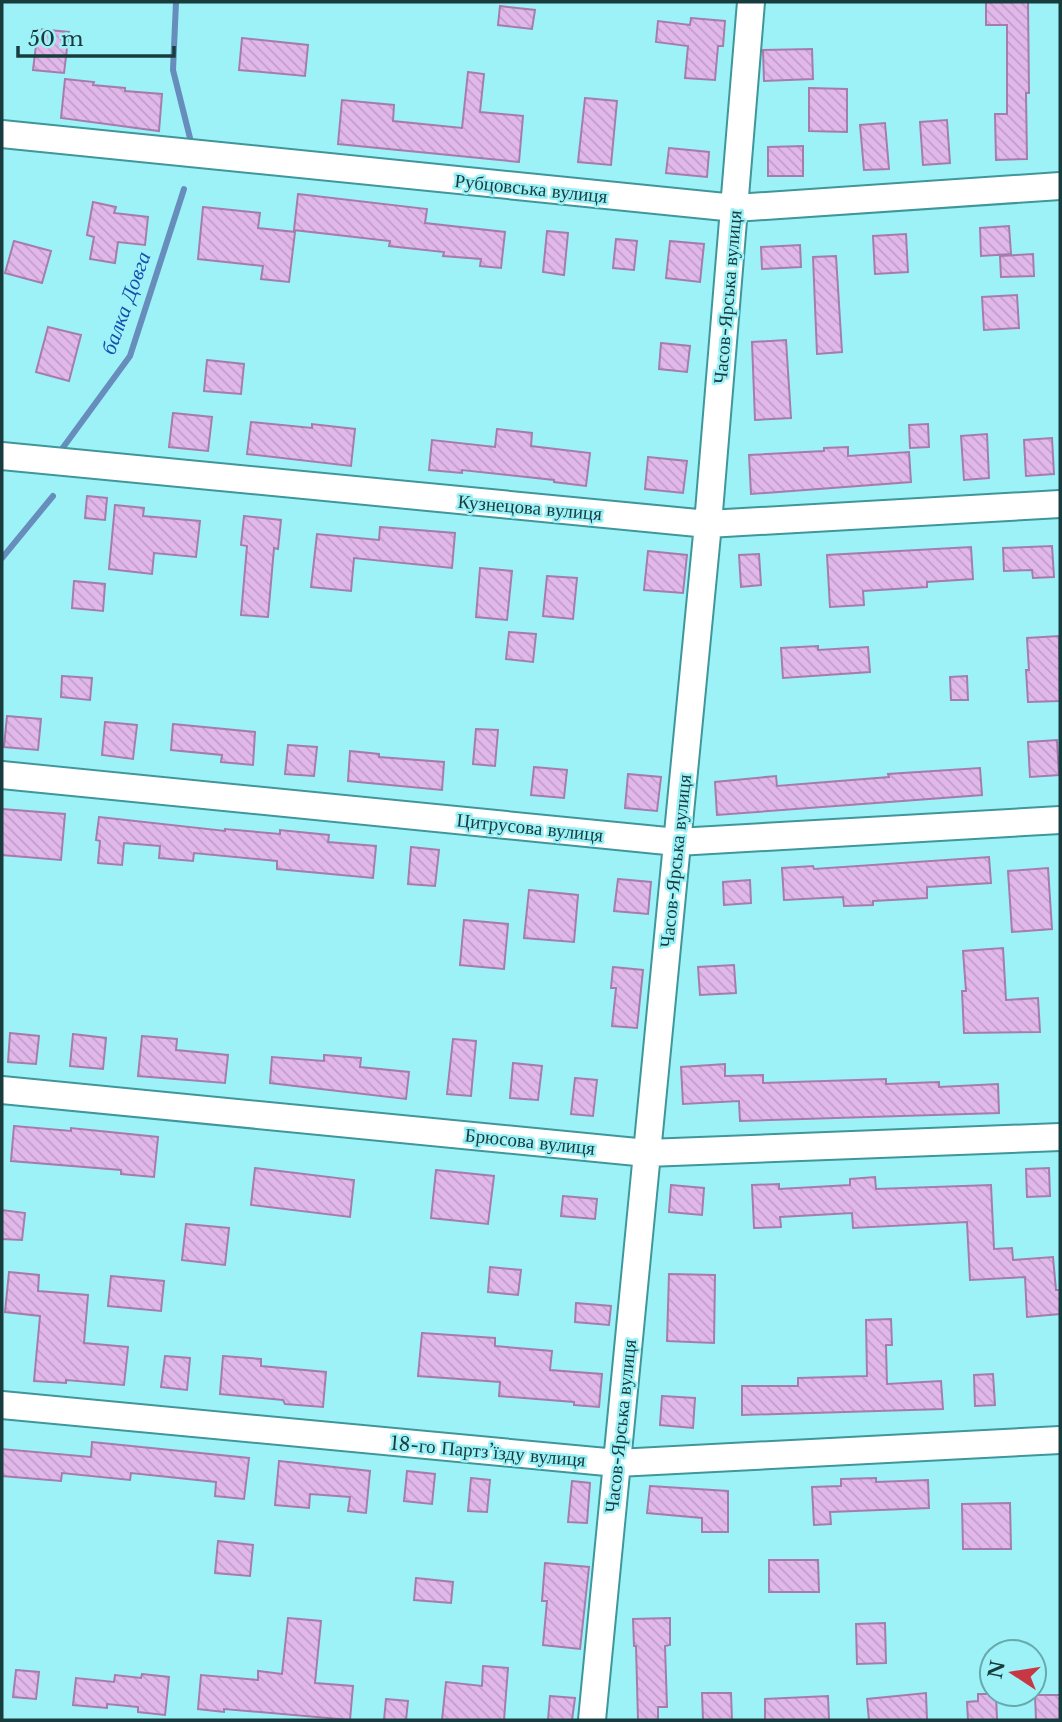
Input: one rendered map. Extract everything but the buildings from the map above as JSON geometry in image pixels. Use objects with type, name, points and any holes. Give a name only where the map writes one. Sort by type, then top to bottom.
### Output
[{"type":"street","name":"Часов-Ярська вулиця","points":[[592,1720],[708,524],[751,2]]},
{"type":"street","name":"Рубцовська вулиця","points":[[2,134],[735,208],[1060,186]]},
{"type":"street","name":"Кузнецова вулиця","points":[[2,456],[708,524],[1060,504]]},
{"type":"street","name":"Цитрусова вулиця","points":[[2,775],[677,842],[1060,820]]},
{"type":"street","name":"Брюсова вулиця","points":[[2,1090],[647,1153],[1060,1137]]},
{"type":"street","name":"18-го Партз’їзду вулиця","points":[[2,1405],[617,1463],[1060,1440]]},
{"type":"waterway","name":"балка Довга","points":[[176,2],[173,70],[190,138]]},
{"type":"waterway","name":"балка Довга","points":[[59,453],[130,356],[184,189]]},
{"type":"waterway","points":[[2,558],[53,496]]}]
